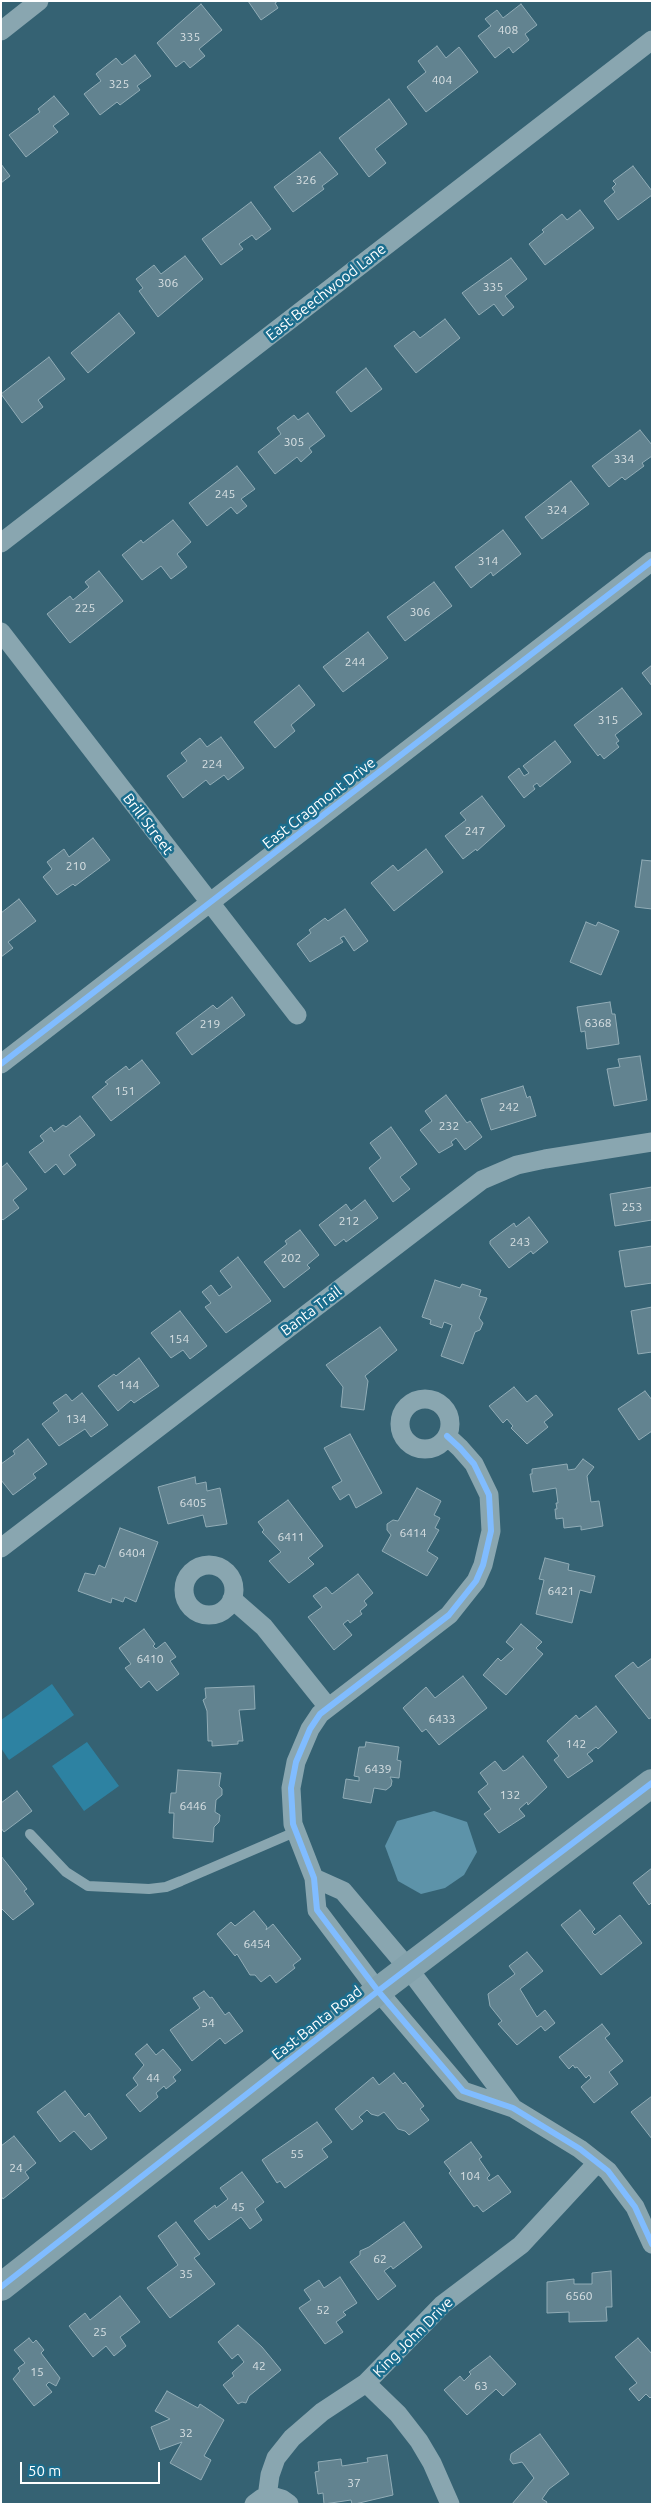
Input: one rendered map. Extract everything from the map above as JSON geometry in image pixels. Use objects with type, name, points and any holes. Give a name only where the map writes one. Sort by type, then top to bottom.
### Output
[{"type":"street","points":[[1,31],[39,1]]},
{"type":"street","name":"East Beechwood Lane","points":[[1,543],[652,40]]},
{"type":"street","name":"East Cragmont Drive","points":[[1,1064],[652,561]]},
{"type":"street","name":"Brill Street","points":[[1,632],[297,1015]]},
{"type":"street","name":"Banta Trail","points":[[1,1548],[482,1180],[517,1165],[652,1142]]},
{"type":"street","points":[[447,1436],[474,1464],[488,1495],[491,1531],[483,1565],[471,1588],[449,1615],[328,1707],[310,1729],[296,1762],[291,1798],[295,1832],[314,1878],[317,1910],[378,1991],[463,2091],[513,2108],[580,2150],[597,2163],[625,2192],[639,2214],[652,2244]]},
{"type":"street","points":[[232,1599],[264,1627],[328,1707]]},
{"type":"street","name":"East Banta Road","points":[[1,2287],[378,1991],[652,1783]]},
{"type":"street","points":[[314,1878],[343,1891],[408,1968],[513,2108]]},
{"type":"street","name":"King John Drive","points":[[289,2504],[278,2497],[261,2500],[276,2458],[292,2438],[322,2412],[366,2383],[443,2304],[522,2245],[597,2163]]},
{"type":"street","points":[[366,2383],[398,2414],[419,2441],[432,2463],[450,2504]]},
{"type":"lane","points":[[30,1834],[66,1872],[88,1886],[149,1889],[166,1887],[182,1881],[295,1832]]},
{"type":"shaded area","points":[[52,1684],[74,1715],[9,1760],[1,1748],[1,1720]]},
{"type":"shaded area","points":[[87,1742],[119,1786],[84,1811],[52,1766]]},
{"type":"shaded area","points":[[434,1811],[467,1822],[477,1852],[464,1875],[445,1888],[421,1894],[398,1881],[385,1846],[397,1821]]},
{"type":"building","points":[[248,1],[278,1],[275,3],[278,8],[261,20]]},
{"type":"building","points":[[201,4],[222,30],[199,49],[205,56],[190,68],[184,61],[176,67],[157,43]]},
{"type":"building","points":[[521,4],[537,25],[525,34],[529,40],[513,53],[509,47],[495,58],[478,36],[491,26],[485,19],[497,10],[503,18]]},
{"type":"building","points":[[437,46],[446,58],[459,47],[478,72],[426,112],[407,87],[426,72],[418,61]]},
{"type":"building","points":[[135,55],[151,76],[137,86],[140,90],[120,105],[117,102],[100,115],[84,94],[101,81],[96,74],[116,58],[122,65]]},
{"type":"building","points":[[54,96],[69,114],[53,126],[58,132],[26,157],[9,135],[40,112],[38,109]]},
{"type":"building","points":[[389,99],[407,124],[375,149],[386,163],[369,177],[339,138]]},
{"type":"building","points":[[320,152],[338,174],[322,186],[324,189],[293,212],[274,187]]},
{"type":"building","points":[[1,164],[10,176],[1,183]]},
{"type":"building","points":[[633,166],[652,191],[652,195],[618,220],[604,201],[615,192],[612,188],[616,184],[613,181]]},
{"type":"building","points":[[251,202],[271,229],[256,240],[252,235],[239,244],[243,249],[221,265],[202,239]]},
{"type":"building","points":[[580,210],[594,228],[545,265],[529,244],[544,232],[542,230],[562,214],[567,220]]},
{"type":"building","points":[[185,256],[203,279],[158,317],[139,291],[143,288],[136,279],[154,265],[161,274]]},
{"type":"building","points":[[511,258],[527,279],[505,296],[514,307],[503,316],[494,304],[479,315],[462,293]]},
{"type":"building","points":[[119,313],[135,333],[88,373],[71,353]]},
{"type":"building","points":[[445,319],[460,338],[416,373],[394,346],[414,331],[420,338]]},
{"type":"building","points":[[49,357],[65,379],[38,400],[43,407],[22,423],[1,394]]},
{"type":"building","points":[[366,368],[382,389],[351,412],[336,392]]},
{"type":"building","points":[[308,413],[325,436],[309,448],[312,452],[301,462],[297,457],[275,474],[258,452],[281,434],[277,428],[294,415],[298,420]]},
{"type":"building","points":[[640,430],[652,445],[652,456],[642,463],[644,466],[625,480],[622,477],[609,487],[592,466]]},
{"type":"building","points":[[237,466],[255,489],[241,499],[247,506],[237,514],[231,507],[207,526],[189,503]]},
{"type":"building","points":[[571,481],[589,504],[542,539],[525,517]]},
{"type":"building","points":[[173,520],[191,542],[177,554],[187,567],[171,579],[161,566],[142,580],[122,555],[141,540],[143,543]]},
{"type":"building","points":[[503,530],[521,554],[493,576],[491,572],[471,588],[455,567]]},
{"type":"building","points":[[99,571],[123,601],[70,643],[47,614],[70,596],[73,600],[89,587],[85,582]]},
{"type":"building","points":[[434,582],[452,606],[405,641],[387,617]]},
{"type":"building","points":[[368,632],[388,658],[343,692],[323,667]]},
{"type":"building","points":[[652,665],[652,686],[642,673]]},
{"type":"building","points":[[299,685],[315,705],[291,725],[295,731],[275,748],[254,722]]},
{"type":"building","points":[[622,688],[642,714],[615,735],[619,741],[616,743],[619,747],[604,759],[600,754],[598,756],[574,725]]},
{"type":"building","points":[[221,737],[244,768],[228,780],[224,775],[210,785],[206,780],[183,798],[167,776],[187,761],[181,753],[200,738],[207,747]]},
{"type":"building","points":[[555,741],[571,762],[540,787],[537,783],[533,786],[535,789],[524,798],[508,777],[519,768],[524,776],[529,773],[523,766]]},
{"type":"building","points":[[482,796],[505,826],[477,851],[476,849],[463,859],[445,836],[466,820],[460,813]]},
{"type":"building","points":[[93,838],[110,860],[75,886],[73,884],[57,895],[43,877],[52,869],[47,862],[64,849],[69,857]]},
{"type":"building","points":[[426,849],[443,872],[394,911],[371,883],[393,865],[398,871]]},
{"type":"building","points":[[642,860],[652,861],[652,909],[635,907]]},
{"type":"building","points":[[19,899],[36,921],[8,942],[13,948],[1,957],[1,913]]},
{"type":"building","points":[[345,909],[368,941],[354,951],[344,936],[340,938],[343,942],[310,962],[297,944],[311,933],[309,930],[325,918],[328,921]]},
{"type":"building","points":[[586,922],[596,926],[598,922],[619,931],[601,975],[570,962]]},
{"type":"building","points":[[232,997],[245,1015],[192,1055],[176,1033],[213,1005],[217,1009]]},
{"type":"building","points":[[610,1002],[612,1014],[615,1014],[619,1044],[587,1049],[585,1031],[581,1032],[577,1007]]},
{"type":"building","points":[[640,1056],[647,1100],[614,1106],[607,1069],[620,1067],[618,1059]]},
{"type":"building","points":[[142,1060],[160,1083],[111,1121],[92,1097],[108,1084],[105,1082],[126,1066],[129,1070]]},
{"type":"building","points":[[523,1086],[527,1098],[530,1096],[536,1116],[491,1130],[481,1099]]},
{"type":"building","points":[[446,1095],[467,1123],[470,1121],[482,1137],[465,1150],[456,1138],[451,1142],[453,1145],[439,1153],[420,1130],[432,1121],[425,1111]]},
{"type":"building","points":[[80,1116],[95,1135],[69,1155],[76,1165],[64,1175],[56,1164],[45,1173],[29,1152],[44,1141],[40,1136],[51,1127],[54,1132],[63,1125],[66,1127]]},
{"type":"building","points":[[391,1127],[417,1164],[400,1177],[410,1189],[393,1202],[369,1168],[381,1158],[370,1143]]},
{"type":"building","points":[[7,1163],[27,1189],[13,1200],[19,1208],[3,1220],[1,1218],[1,1168]]},
{"type":"building","points":[[652,1187],[652,1220],[615,1226],[610,1194]]},
{"type":"building","points":[[365,1200],[378,1218],[346,1242],[344,1239],[335,1246],[319,1225],[346,1204],[351,1211]]},
{"type":"building","points":[[529,1217],[548,1242],[533,1254],[531,1251],[509,1268],[490,1244],[490,1241],[514,1223],[516,1227]]},
{"type":"building","points":[[300,1230],[319,1255],[307,1265],[310,1268],[284,1288],[264,1262],[287,1244],[285,1241]]},
{"type":"building","points":[[652,1246],[652,1283],[625,1287],[619,1251]]},
{"type":"building","points":[[238,1257],[271,1301],[226,1333],[205,1307],[211,1303],[202,1292],[211,1285],[219,1296],[232,1287],[220,1271]]},
{"type":"building","points":[[435,1280],[460,1288],[462,1284],[481,1290],[479,1296],[487,1298],[479,1318],[483,1323],[480,1330],[475,1332],[463,1364],[441,1356],[452,1325],[444,1322],[442,1328],[430,1324],[431,1320],[422,1317]]},
{"type":"building","points":[[652,1307],[652,1352],[638,1354],[631,1311]]},
{"type":"building","points":[[180,1311],[207,1346],[190,1359],[183,1350],[171,1358],[151,1333]]},
{"type":"building","points":[[380,1327],[397,1350],[365,1376],[368,1381],[364,1410],[341,1407],[343,1387],[326,1365]]},
{"type":"building","points":[[139,1358],[159,1386],[134,1403],[131,1400],[118,1411],[98,1386],[114,1374],[116,1376]]},
{"type":"building","points":[[514,1387],[527,1402],[536,1395],[553,1415],[544,1422],[548,1427],[527,1444],[511,1428],[513,1426],[507,1419],[503,1423],[489,1406]]},
{"type":"building","points":[[645,1391],[652,1400],[652,1431],[639,1440],[618,1409]]},
{"type":"building","points":[[82,1393],[108,1425],[91,1437],[85,1429],[59,1446],[42,1424],[59,1411],[53,1403],[66,1394],[72,1401]]},
{"type":"building","points":[[350,1434],[382,1493],[356,1508],[349,1494],[340,1500],[332,1487],[342,1481],[324,1448]]},
{"type":"building","points":[[28,1439],[47,1464],[33,1474],[36,1478],[13,1495],[1,1480],[1,1464],[15,1454],[13,1451]]},
{"type":"building","points":[[583,1459],[594,1467],[587,1476],[591,1502],[599,1501],[603,1526],[581,1530],[581,1526],[564,1528],[563,1518],[556,1519],[555,1509],[557,1509],[556,1503],[558,1503],[556,1488],[533,1492],[530,1474],[532,1474],[532,1469],[567,1464],[568,1470],[575,1469]]},
{"type":"building","points":[[195,1477],[196,1484],[206,1482],[207,1491],[220,1488],[227,1524],[206,1527],[203,1515],[168,1524],[158,1487]]},
{"type":"building","points":[[417,1488],[441,1501],[434,1515],[440,1518],[435,1528],[439,1530],[427,1551],[438,1558],[427,1576],[382,1551],[391,1535],[387,1530],[387,1524],[393,1520],[398,1521]]},
{"type":"building","points":[[288,1500],[323,1546],[308,1558],[314,1564],[289,1583],[269,1561],[281,1552],[262,1532],[264,1530],[258,1522]]},
{"type":"building","points":[[120,1528],[158,1542],[136,1602],[125,1597],[123,1602],[112,1598],[111,1603],[78,1591],[85,1573],[95,1575],[99,1565],[105,1568]]},
{"type":"building","points":[[545,1558],[569,1564],[568,1570],[595,1576],[591,1593],[580,1590],[572,1623],[536,1614],[544,1580],[539,1579]]},
{"type":"building","points":[[358,1574],[373,1593],[364,1601],[367,1605],[360,1611],[362,1614],[350,1623],[348,1620],[343,1624],[352,1635],[334,1650],[308,1617],[322,1607],[313,1596],[326,1587],[332,1594]]},
{"type":"building","points":[[521,1624],[542,1642],[536,1648],[543,1654],[506,1695],[483,1675],[498,1658],[501,1661],[514,1649],[506,1642]]},
{"type":"building","points":[[144,1629],[155,1644],[153,1646],[156,1649],[165,1642],[176,1657],[170,1661],[179,1674],[157,1691],[149,1681],[141,1688],[125,1668],[131,1664],[119,1648]]},
{"type":"building","points":[[652,1658],[652,1717],[649,1719],[615,1676],[633,1662],[638,1668]]},
{"type":"building","points":[[463,1676],[487,1708],[439,1745],[426,1729],[422,1732],[403,1708],[426,1687],[435,1698]]},
{"type":"building","points":[[254,1686],[255,1709],[239,1710],[243,1741],[238,1741],[238,1744],[212,1746],[212,1741],[208,1741],[207,1711],[203,1700],[206,1698],[205,1688]]},
{"type":"building","points":[[596,1706],[617,1732],[598,1749],[596,1747],[587,1754],[593,1761],[568,1778],[554,1760],[559,1756],[547,1741],[576,1715],[579,1719]]},
{"type":"building","points":[[366,1742],[399,1747],[397,1760],[401,1761],[399,1778],[390,1777],[392,1781],[391,1786],[386,1790],[374,1788],[371,1803],[343,1798],[346,1779],[359,1781],[359,1777],[354,1776],[359,1747],[365,1747]]},
{"type":"building","points":[[523,1756],[547,1787],[528,1805],[527,1802],[519,1809],[525,1816],[499,1833],[484,1814],[491,1809],[478,1792],[488,1784],[480,1773],[495,1761],[503,1771],[506,1770]]},
{"type":"building","points":[[178,1770],[221,1773],[219,1786],[222,1789],[222,1795],[216,1800],[215,1812],[220,1815],[219,1822],[214,1827],[213,1842],[173,1838],[174,1813],[169,1813],[171,1793],[176,1793]]},
{"type":"building","points":[[17,1791],[32,1811],[4,1832],[1,1828],[1,1803]]},
{"type":"building","points":[[1,1856],[27,1889],[24,1891],[34,1904],[13,1920],[1,1908]]},
{"type":"building","points":[[652,1868],[652,1902],[649,1905],[633,1883]]},
{"type":"building","points":[[580,1910],[595,1929],[592,1932],[595,1935],[620,1915],[642,1943],[601,1975],[561,1925]]},
{"type":"building","points":[[254,1911],[267,1927],[266,1930],[273,1924],[301,1959],[293,1965],[295,1968],[276,1983],[270,1975],[261,1982],[255,1975],[250,1975],[237,1954],[235,1956],[217,1934],[231,1922],[235,1926]]},
{"type":"building","points":[[527,1952],[543,1971],[520,1989],[537,2017],[545,2010],[555,2023],[545,2031],[541,2026],[517,2045],[498,2024],[502,2021],[490,2006],[488,1994],[515,1974],[509,1966]]},
{"type":"building","points":[[204,1991],[210,1998],[212,1997],[225,2015],[229,2012],[243,2031],[225,2044],[220,2038],[192,2061],[170,2030],[200,2008],[193,1998]]},
{"type":"building","points":[[602,2024],[610,2034],[605,2038],[623,2061],[609,2072],[618,2084],[594,2103],[581,2087],[591,2078],[589,2075],[586,2078],[573,2065],[569,2069],[559,2057]]},
{"type":"building","points":[[147,2044],[156,2055],[163,2049],[181,2070],[173,2077],[176,2081],[166,2089],[164,2086],[156,2093],[158,2097],[140,2112],[126,2095],[138,2085],[133,2078],[144,2065],[135,2054]]},
{"type":"building","points":[[394,2073],[403,2084],[405,2082],[424,2106],[420,2109],[429,2120],[409,2135],[405,2131],[398,2129],[384,2112],[378,2116],[371,2114],[367,2110],[359,2117],[363,2121],[352,2130],[335,2109],[373,2077],[379,2085]]},
{"type":"building","points":[[65,2091],[85,2117],[89,2113],[107,2138],[91,2150],[74,2131],[60,2142],[37,2112]]},
{"type":"building","points":[[652,2096],[652,2139],[631,2112]]},
{"type":"building","points":[[317,2122],[332,2142],[322,2149],[328,2157],[285,2188],[280,2181],[277,2183],[262,2160]]},
{"type":"building","points":[[14,2136],[36,2163],[25,2172],[29,2178],[3,2199],[1,2196],[1,2146]]},
{"type":"building","points":[[471,2142],[482,2157],[479,2159],[490,2175],[487,2178],[489,2181],[498,2175],[511,2192],[483,2212],[477,2205],[474,2207],[449,2173],[451,2171],[444,2162]]},
{"type":"building","points":[[242,2172],[264,2202],[255,2209],[262,2220],[250,2229],[241,2217],[209,2240],[194,2221],[215,2205],[216,2208],[228,2199],[220,2188]]},
{"type":"building","points":[[176,2222],[200,2254],[194,2258],[215,2284],[170,2318],[147,2288],[178,2265],[158,2236]]},
{"type":"building","points":[[404,2222],[422,2247],[393,2269],[391,2266],[384,2271],[396,2286],[378,2300],[350,2262],[360,2255],[360,2251],[369,2247]]},
{"type":"building","points":[[611,2271],[612,2307],[606,2307],[607,2321],[569,2322],[569,2312],[547,2313],[547,2282],[574,2279],[574,2284],[592,2284],[592,2273]]},
{"type":"building","points":[[340,2277],[357,2303],[343,2312],[346,2315],[336,2322],[343,2332],[325,2344],[299,2308],[311,2300],[304,2290],[319,2280],[324,2288]]},
{"type":"building","points":[[120,2296],[140,2322],[120,2337],[126,2346],[114,2356],[106,2346],[93,2357],[69,2326],[85,2313],[90,2320]]},
{"type":"building","points":[[238,2325],[262,2347],[281,2370],[249,2396],[246,2403],[238,2404],[223,2385],[234,2376],[232,2373],[244,2362],[238,2354],[232,2359],[218,2342]]},
{"type":"building","points":[[29,2338],[33,2343],[36,2340],[44,2350],[41,2353],[60,2378],[56,2386],[49,2382],[46,2385],[52,2392],[34,2406],[13,2379],[20,2371],[18,2368],[25,2363],[14,2350]]},
{"type":"building","points":[[638,2338],[652,2354],[652,2396],[650,2398],[646,2394],[639,2401],[629,2389],[637,2383],[615,2357]]},
{"type":"building","points":[[490,2356],[516,2384],[503,2396],[496,2389],[467,2415],[444,2390],[460,2376],[464,2381],[471,2374],[469,2372]]},
{"type":"building","points":[[167,2391],[198,2408],[200,2404],[224,2420],[204,2456],[211,2460],[201,2480],[170,2463],[182,2442],[160,2450],[151,2427],[170,2419],[155,2411]]},
{"type":"building","points":[[540,2434],[569,2474],[549,2489],[542,2499],[547,2502],[546,2504],[512,2504],[534,2478],[522,2462],[513,2464],[510,2460],[511,2454]]},
{"type":"building","points":[[387,2455],[393,2495],[355,2504],[352,2504],[351,2500],[324,2504],[323,2493],[318,2494],[315,2472],[319,2471],[318,2462],[341,2459],[342,2466],[368,2462],[367,2458]]},
{"type":"cycle path","points":[[1,1064],[652,561]]},
{"type":"cycle path","points":[[447,1436],[474,1464],[489,1495],[491,1531],[483,1565],[476,1581],[449,1615],[320,1714],[310,1729],[296,1762],[291,1788],[293,1824],[314,1878],[317,1910],[378,1991],[463,2091],[513,2108],[580,2149],[608,2171],[635,2207],[652,2244]]},
{"type":"cycle path","points":[[1,2287],[378,1991],[652,1783]]}]
